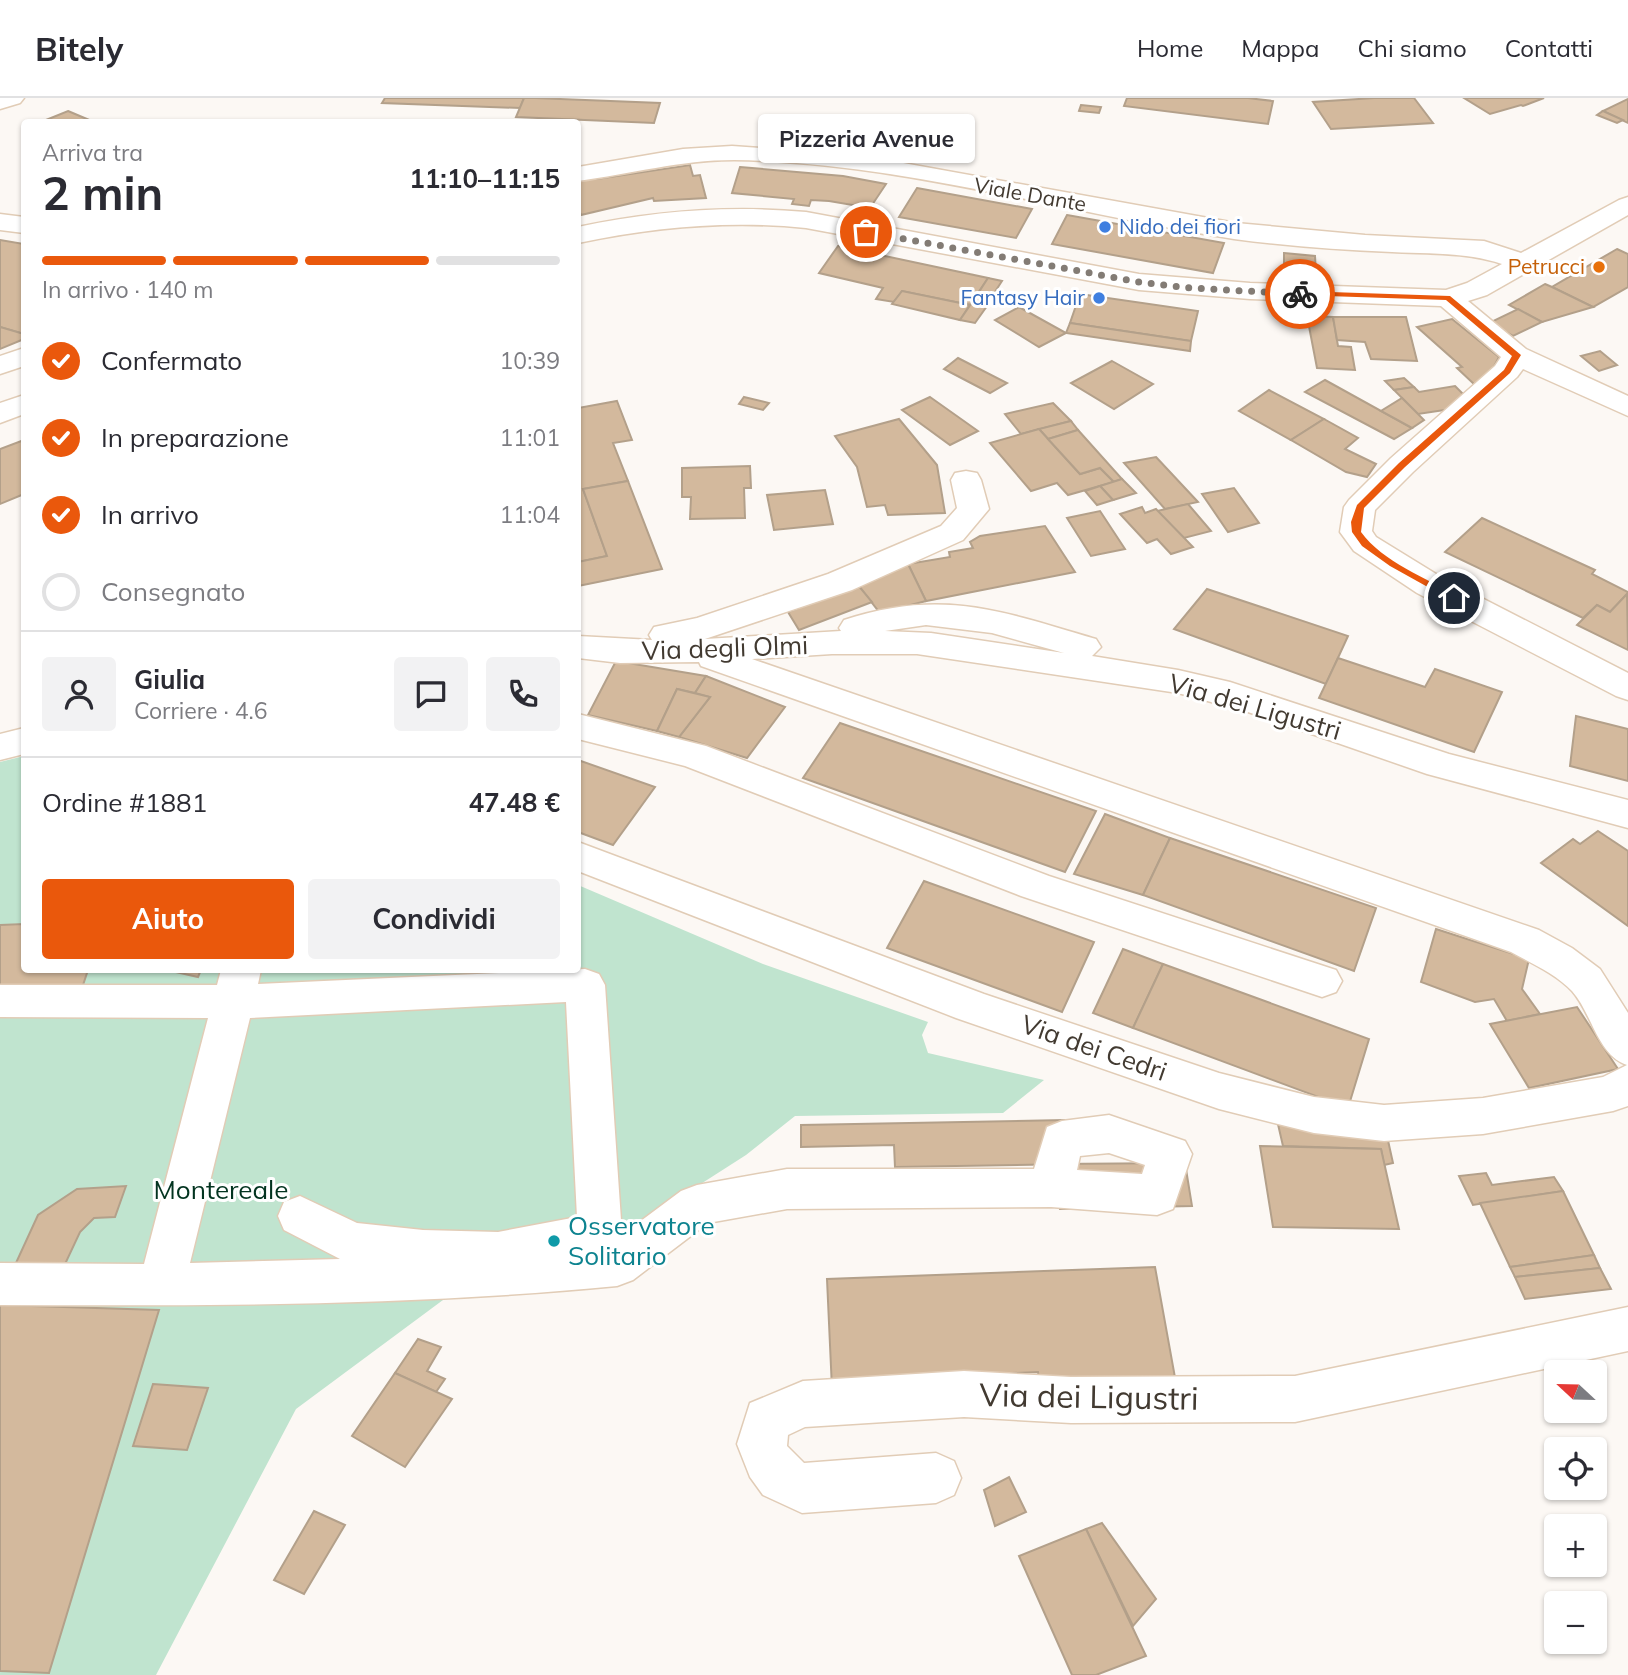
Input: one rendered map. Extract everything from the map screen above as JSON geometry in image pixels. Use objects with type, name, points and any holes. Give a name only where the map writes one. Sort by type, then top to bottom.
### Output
[{"type":"street","points":[[0,102],[12,98]]},
{"type":"street","name":"Viale Dante","points":[[581,173],[683,156],[732,153],[799,156],[859,162],[1236,231],[1365,243],[1484,249],[1523,262]]},
{"type":"street","points":[[581,234],[677,217],[757,215],[829,225],[1055,268],[1152,283],[1264,292],[1448,298],[1477,289],[1628,205]]},
{"type":"street","points":[[0,222],[21,225]]},
{"type":"street","points":[[1448,298],[1516,355],[1628,407]]},
{"type":"street","points":[[1516,355],[1507,371],[1402,465],[1360,507],[1356,532],[1365,544],[1430,585],[1628,688]]},
{"type":"street","points":[[0,365],[21,359]]},
{"type":"street","points":[[0,414],[21,405]]},
{"type":"street","points":[[581,643],[595,637],[664,635],[701,629],[840,582],[952,533],[973,509],[966,480]]},
{"type":"street","points":[[803,645],[877,621],[937,614],[1053,638],[1199,686]]},
{"type":"street","name":"Via degli Olmi","points":[[581,644],[640,652],[696,652],[874,641]]},
{"type":"street","name":"Via dei Ligustri","points":[[874,641],[920,644],[1199,686],[1441,765],[1513,785],[1573,797],[1628,814]]},
{"type":"street","points":[[696,652],[1525,941],[1586,980],[1628,1048]]},
{"type":"street","points":[[581,728],[694,755],[1035,886],[1322,981]]},
{"type":"street","points":[[0,747],[21,742]]},
{"type":"street","name":"Via dei Cedri","points":[[581,857],[834,956],[995,1015],[1219,1091],[1314,1115],[1384,1122],[1483,1116],[1613,1093],[1628,1082]]},
{"type":"street","points":[[0,1001],[237,986],[585,985],[600,1233],[498,1253],[423,1251],[351,1243],[300,1216]]},
{"type":"street","points":[[162,1286],[237,986]]},
{"type":"street","points":[[0,1284],[162,1286],[506,1276],[617,1265],[697,1205],[787,1189],[1051,1188]]},
{"type":"street","name":"Via dei Ligustri","points":[[936,1478],[802,1488],[781,1478],[767,1460],[762,1444],[768,1420],[803,1404],[964,1394],[1071,1400],[1295,1399],[1628,1329]]},
{"type":"green space","name":"Montereale","points":[[21,757],[21,973],[581,973],[581,886],[763,964],[928,1022],[922,1035],[928,1053],[1044,1080],[1003,1113],[795,1116],[746,1155],[607,1244],[443,1300],[296,1409],[156,1675],[0,1675],[0,762]]},
{"type":"building","points":[[385,98],[524,98],[520,108],[382,103]]},
{"type":"building","points":[[524,98],[660,103],[654,123],[516,117]]},
{"type":"building","points":[[1127,98],[1248,98],[1273,101],[1268,124],[1124,106]]},
{"type":"building","points":[[1414,98],[1433,123],[1331,129],[1313,102]]},
{"type":"building","points":[[1464,98],[1544,98],[1490,114]]},
{"type":"building","points":[[1628,99],[1628,123],[1603,111]]},
{"type":"building","points":[[1081,105],[1101,107],[1099,113],[1079,111]]},
{"type":"building","points":[[68,111],[87,119],[48,119]]},
{"type":"building","points":[[1603,111],[1623,120],[1617,123],[1597,115]]},
{"type":"building","points":[[690,165],[693,176],[700,175],[706,198],[654,201],[653,198],[581,215],[581,179]]},
{"type":"building","points":[[740,167],[843,176],[886,184],[870,208],[811,200],[809,206],[792,204],[794,199],[732,193]]},
{"type":"building","points":[[917,188],[1032,209],[1016,238],[899,217]]},
{"type":"building","points":[[1067,215],[1224,243],[1213,273],[1052,244]]},
{"type":"building","points":[[0,240],[21,244],[21,333],[0,327]]},
{"type":"building","points":[[838,246],[988,278],[970,305],[902,291],[894,302],[876,299],[883,288],[819,273]]},
{"type":"building","points":[[1617,249],[1628,254],[1628,287],[1593,307],[1552,287]]},
{"type":"building","points":[[1284,253],[1315,256],[1316,274],[1284,271]]},
{"type":"building","points":[[988,278],[1002,281],[991,298],[977,295]]},
{"type":"building","points":[[1545,284],[1593,307],[1542,322],[1509,305]]},
{"type":"building","points":[[902,291],[970,305],[960,320],[892,304]]},
{"type":"building","points":[[1080,294],[1198,311],[1191,341],[1070,323]]},
{"type":"building","points":[[977,295],[992,299],[975,323],[960,320]]},
{"type":"building","points":[[1019,307],[1066,333],[1039,347],[995,320]]},
{"type":"building","points":[[1518,309],[1542,322],[1513,336],[1489,323]]},
{"type":"building","points":[[1307,316],[1333,317],[1338,346],[1351,347],[1355,370],[1317,368]]},
{"type":"building","points":[[1333,317],[1406,317],[1417,361],[1371,359],[1365,342],[1337,340]]},
{"type":"building","points":[[1452,319],[1499,357],[1489,376],[1476,386],[1457,368],[1462,367],[1417,327]]},
{"type":"building","points":[[1070,323],[1191,341],[1190,351],[1066,333]]},
{"type":"building","points":[[0,327],[21,333],[21,340],[0,349]]},
{"type":"building","points":[[1600,351],[1617,365],[1599,371],[1581,356]]},
{"type":"building","points":[[958,358],[1007,383],[990,393],[944,369]]},
{"type":"building","points":[[1112,361],[1153,384],[1114,409],[1071,383]]},
{"type":"building","points":[[1404,378],[1414,387],[1394,390],[1385,381]]},
{"type":"building","points":[[1325,380],[1412,428],[1394,439],[1305,392]]},
{"type":"building","points":[[1455,386],[1465,396],[1451,409],[1418,414],[1394,390],[1414,387],[1419,392]]},
{"type":"building","points":[[1269,390],[1324,419],[1291,440],[1239,411]]},
{"type":"building","points":[[744,397],[769,403],[763,410],[739,404]]},
{"type":"building","points":[[930,397],[978,431],[950,445],[902,410]]},
{"type":"building","points":[[1402,398],[1424,420],[1412,428],[1381,411]]},
{"type":"building","points":[[617,401],[632,440],[613,443],[628,481],[583,489],[607,556],[581,561],[581,407]]},
{"type":"building","points":[[1053,403],[1071,421],[1021,434],[1005,414]]},
{"type":"building","points":[[899,419],[937,465],[945,513],[888,515],[885,505],[867,507],[857,467],[835,436]]},
{"type":"building","points":[[1324,419],[1358,438],[1345,449],[1376,464],[1367,477],[1346,472],[1291,440]]},
{"type":"building","points":[[1071,421],[1078,430],[1048,439],[1039,429]]},
{"type":"building","points":[[1039,429],[1080,474],[1100,468],[1114,482],[1068,495],[1057,483],[1031,491],[990,443]]},
{"type":"building","points":[[1078,430],[1122,479],[1114,482],[1100,468],[1080,474],[1048,439]]},
{"type":"building","points":[[21,441],[21,495],[0,504],[0,449]]},
{"type":"building","points":[[1156,457],[1198,502],[1165,509],[1124,463]]},
{"type":"building","points":[[750,466],[751,488],[744,488],[745,518],[690,519],[691,497],[682,497],[682,468]]},
{"type":"building","points":[[1122,479],[1136,493],[1113,500],[1100,486]]},
{"type":"building","points":[[628,481],[662,569],[581,585],[581,561],[607,556],[583,489]]},
{"type":"building","points":[[1100,486],[1113,500],[1097,505],[1085,491]]},
{"type":"building","points":[[1234,488],[1259,523],[1228,532],[1202,494]]},
{"type":"building","points":[[825,490],[833,524],[774,530],[767,495]]},
{"type":"building","points":[[1188,504],[1211,531],[1184,538],[1157,511]]},
{"type":"building","points":[[1142,507],[1145,513],[1156,509],[1193,547],[1171,554],[1157,539],[1147,543],[1120,514]]},
{"type":"building","points":[[1100,511],[1125,549],[1091,556],[1067,518]]},
{"type":"building","points":[[1482,518],[1595,570],[1592,574],[1628,592],[1627,594],[1610,612],[1597,605],[1583,618],[1445,552]]},
{"type":"building","points":[[1045,526],[1075,572],[926,601],[908,564],[950,557],[949,552],[973,548],[970,542],[980,536]]},
{"type":"building","points":[[908,564],[926,601],[880,613],[858,585]]},
{"type":"building","points":[[858,585],[872,602],[799,630],[788,612]]},
{"type":"building","points":[[1207,589],[1348,636],[1326,684],[1174,629]]},
{"type":"building","points":[[1627,594],[1628,650],[1577,625],[1597,605],[1610,612]]},
{"type":"building","points":[[1338,658],[1425,687],[1435,669],[1502,692],[1474,752],[1319,698]]},
{"type":"building","points":[[616,661],[706,676],[695,693],[677,689],[657,731],[588,715]]},
{"type":"building","points":[[706,676],[785,707],[747,758],[679,737],[710,697],[695,693]]},
{"type":"building","points":[[677,689],[710,697],[679,737],[657,731]]},
{"type":"building","points":[[1576,716],[1628,729],[1628,781],[1570,766]]},
{"type":"building","points":[[840,723],[1096,811],[1065,872],[803,778]]},
{"type":"building","points":[[581,761],[655,787],[613,845],[581,833]]},
{"type":"building","points":[[1105,814],[1170,838],[1143,895],[1074,874]]},
{"type":"building","points":[[1598,831],[1628,851],[1628,926],[1541,863],[1573,839],[1580,844]]},
{"type":"building","points":[[1170,838],[1376,908],[1354,971],[1143,895]]},
{"type":"building","points":[[924,881],[1094,942],[1062,1012],[887,948]]},
{"type":"building","points":[[21,924],[21,973],[87,973],[81,991],[0,991],[0,925]]},
{"type":"building","points":[[1436,929],[1529,959],[1522,989],[1540,1014],[1507,1021],[1494,999],[1475,1002],[1421,982]]},
{"type":"building","points":[[1123,949],[1163,964],[1133,1028],[1093,1013]]},
{"type":"building","points":[[1163,964],[1369,1039],[1348,1108],[1133,1028]]},
{"type":"building","points":[[180,973],[200,973],[198,977]]},
{"type":"building","points":[[1577,1007],[1618,1069],[1529,1088],[1490,1024]]},
{"type":"building","points":[[1065,1120],[1072,1164],[895,1167],[894,1145],[801,1147],[801,1125]]},
{"type":"building","points":[[1277,1120],[1387,1136],[1393,1163],[1384,1165],[1381,1149],[1283,1146]]},
{"type":"building","points":[[1260,1146],[1381,1149],[1399,1229],[1273,1227]]},
{"type":"building","points":[[1185,1163],[1192,1206],[1060,1209],[1053,1164]]},
{"type":"building","points":[[1486,1173],[1492,1185],[1554,1177],[1563,1191],[1473,1205],[1459,1176]]},
{"type":"building","points":[[126,1186],[115,1217],[94,1218],[80,1232],[58,1279],[10,1276],[38,1215],[77,1189]]},
{"type":"building","points":[[1563,1191],[1594,1255],[1510,1267],[1480,1203]]},
{"type":"building","points":[[1594,1255],[1600,1268],[1515,1277],[1510,1267]]},
{"type":"building","points":[[1155,1267],[1176,1383],[1040,1387],[1038,1372],[967,1375],[832,1389],[827,1279]]},
{"type":"building","points":[[1600,1268],[1611,1289],[1525,1299],[1515,1277]]},
{"type":"building","points":[[0,1305],[159,1310],[49,1673],[0,1671]]},
{"type":"building","points":[[418,1339],[441,1347],[427,1371],[445,1379],[436,1392],[395,1373]]},
{"type":"building","points":[[395,1373],[452,1399],[405,1467],[352,1436]]},
{"type":"building","points":[[153,1384],[208,1388],[187,1450],[133,1446]]},
{"type":"building","points":[[1009,1477],[1026,1512],[995,1526],[984,1490]]},
{"type":"building","points":[[314,1511],[345,1525],[304,1594],[274,1580]]},
{"type":"building","points":[[1102,1523],[1156,1599],[1133,1626],[1086,1529]]},
{"type":"building","points":[[1086,1529],[1146,1656],[1096,1675],[1072,1675],[1019,1556]]},
{"type":"way so far","points":[[866,232],[1139,282],[1190,288],[1300,294]]},
{"type":"place","name":"Nido dei fiori","points":[[1105,227]]},
{"type":"place","name":"Pizzeria Avenue","points":[[866,232]]},
{"type":"place","name":"Petrucci","points":[[1599,267]]},
{"type":"place","name":"Fantasy Hair","points":[[1099,298]]},
{"type":"place","name":"Osservatore Solitario","points":[[554,1241]]},
{"type":"route","points":[[1300,294],[1448,298],[1516,355],[1507,371],[1402,465],[1360,507],[1356,522],[1356,532],[1365,544],[1393,564],[1454,598]]}]
